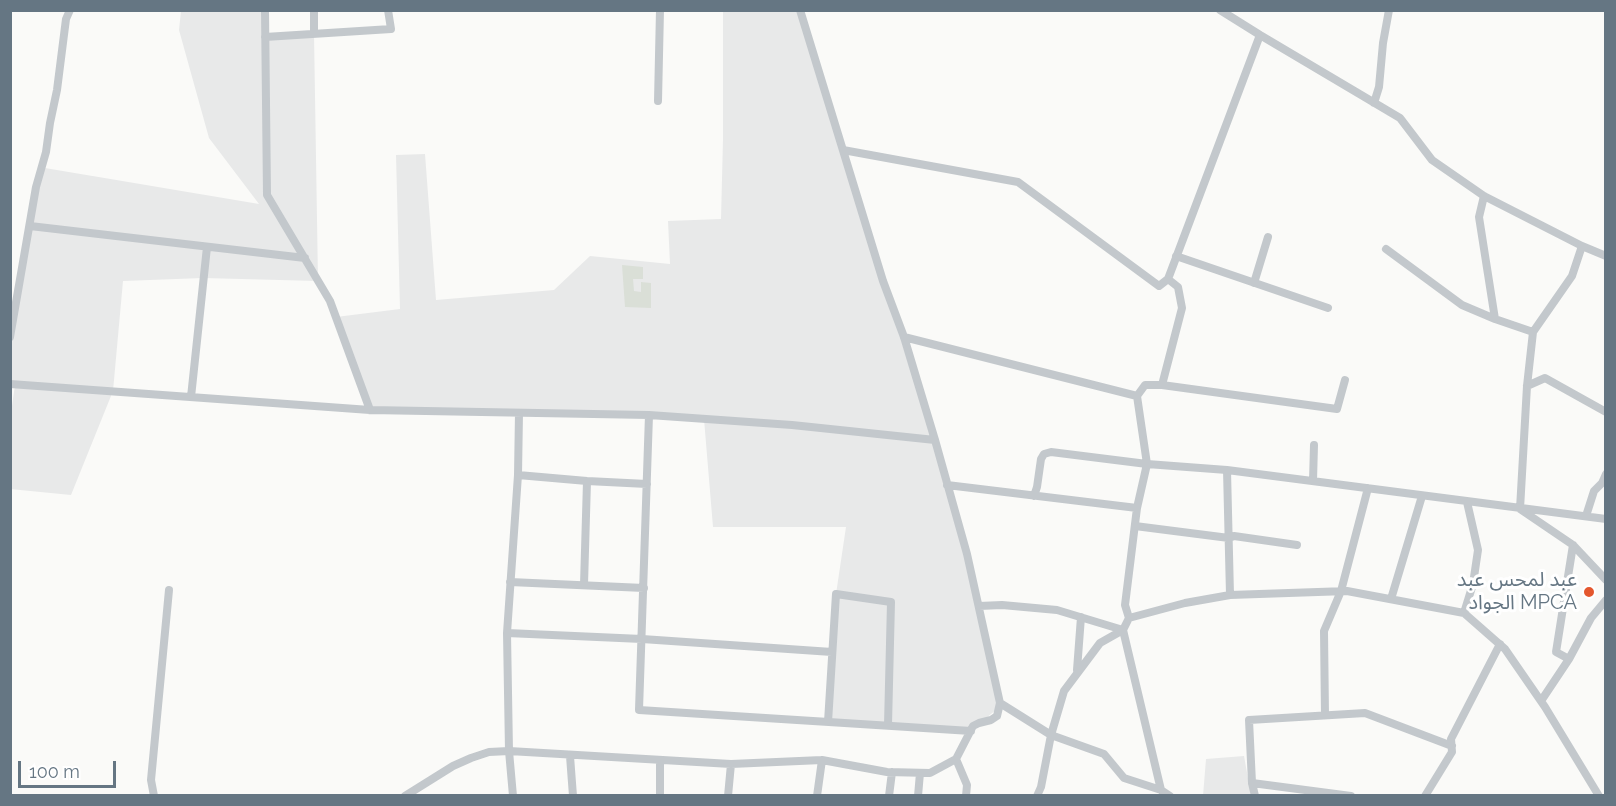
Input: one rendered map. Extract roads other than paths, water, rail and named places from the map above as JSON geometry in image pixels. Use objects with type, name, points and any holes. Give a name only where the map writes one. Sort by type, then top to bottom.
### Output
[{"type":"street","points":[[10,337],[36,187],[46,152],[57,90],[66,19],[70,10]]},
{"type":"street","points":[[265,10],[267,195],[330,301],[370,410]]},
{"type":"street","points":[[314,10],[314,34]]},
{"type":"street","points":[[265,37],[391,29],[388,10]]},
{"type":"street","points":[[658,101],[660,10]]},
{"type":"street","points":[[405,795],[453,766],[471,758],[489,752],[509,751],[731,764],[822,759],[892,772],[930,773],[956,759],[973,726],[996,716],[1000,704],[967,554],[904,337],[883,281],[800,10]]},
{"type":"street","points":[[1220,10],[1400,118],[1432,160],[1485,196],[1605,256]]},
{"type":"street","points":[[1374,103],[1379,87],[1389,10]]},
{"type":"street","points":[[843,150],[1018,182],[1159,286],[1168,279],[1260,35]]},
{"type":"street","points":[[1485,196],[1479,217],[1495,319]]},
{"type":"street","points":[[30,226],[305,258]]},
{"type":"street","points":[[1254,283],[1268,237]]},
{"type":"street","points":[[1520,508],[1527,386],[1533,332],[1572,276],[1582,246]]},
{"type":"street","points":[[191,397],[207,247]]},
{"type":"street","points":[[1386,249],[1462,305],[1533,332]]},
{"type":"street","points":[[1176,256],[1328,308]]},
{"type":"street","points":[[1162,385],[1182,308],[1178,287],[1168,279]]},
{"type":"street","points":[[904,337],[1137,396]]},
{"type":"street","points":[[1527,386],[1545,378],[1605,412]]},
{"type":"street","points":[[1037,795],[1041,787],[1051,735],[1064,691],[1100,643],[1123,630],[1129,618],[1125,606],[1137,508],[1147,464],[1137,396],[1145,385],[1162,385],[1337,409],[1345,380]]},
{"type":"street","points":[[10,384],[370,410],[649,415],[792,425],[934,440]]},
{"type":"street","points":[[513,795],[509,751],[507,633],[518,475],[519,413]]},
{"type":"street","points":[[649,415],[639,710],[971,731]]},
{"type":"street","points":[[1313,481],[1314,445]]},
{"type":"street","points":[[1034,496],[1041,459],[1044,454],[1051,452],[1147,464],[1227,470],[1605,519]]},
{"type":"street","points":[[1227,470],[1230,595]]},
{"type":"street","points":[[1586,516],[1594,491],[1602,483],[1605,474]]},
{"type":"street","points":[[518,475],[647,484]]},
{"type":"street","points":[[584,585],[587,481]]},
{"type":"street","points":[[947,485],[1137,508]]},
{"type":"street","points":[[1325,714],[1324,631],[1341,591],[1368,489]]},
{"type":"street","points":[[1391,599],[1422,496]]},
{"type":"street","points":[[1464,613],[1473,584],[1478,550],[1467,502]]},
{"type":"street","points":[[1520,508],[1573,545],[1605,580]]},
{"type":"street","points":[[1135,526],[1297,545]]},
{"type":"street","points":[[1569,659],[1556,652],[1573,545]]},
{"type":"street","points":[[510,582],[644,588]]},
{"type":"street","points":[[154,795],[151,780],[170,590]]},
{"type":"street","points":[[1129,618],[1185,603],[1230,595],[1341,591],[1464,613],[1505,649],[1541,701],[1599,795]]},
{"type":"street","points":[[828,722],[836,594],[891,603],[888,725]]},
{"type":"street","points":[[1541,701],[1569,659],[1591,618],[1605,600]]},
{"type":"street","points":[[979,606],[1002,604],[1057,610],[1123,630]]},
{"type":"street","points":[[1077,671],[1081,617]]},
{"type":"street","points":[[1123,630],[1161,790]]},
{"type":"street","points":[[507,633],[642,639],[832,652]]},
{"type":"street","points":[[1425,795],[1452,752],[1451,739],[1500,644]]},
{"type":"street","points":[[1000,704],[1051,735],[1104,754],[1124,778],[1170,795]]},
{"type":"street","points":[[1255,795],[1252,783],[1249,720],[1365,713],[1452,746]]},
{"type":"street","points":[[570,756],[573,795]]},
{"type":"street","points":[[817,795],[822,759]]},
{"type":"street","points":[[956,759],[968,785],[966,795]]},
{"type":"street","points":[[660,761],[660,795]]},
{"type":"street","points":[[728,795],[731,764]]},
{"type":"street","points":[[889,795],[892,772]]},
{"type":"street","points":[[918,795],[920,773]]},
{"type":"street","points":[[1252,783],[1351,795]]},
{"type":"place","name":"عبد لمحس عبد الجواد MPCA","points":[[1589,592]]}]
